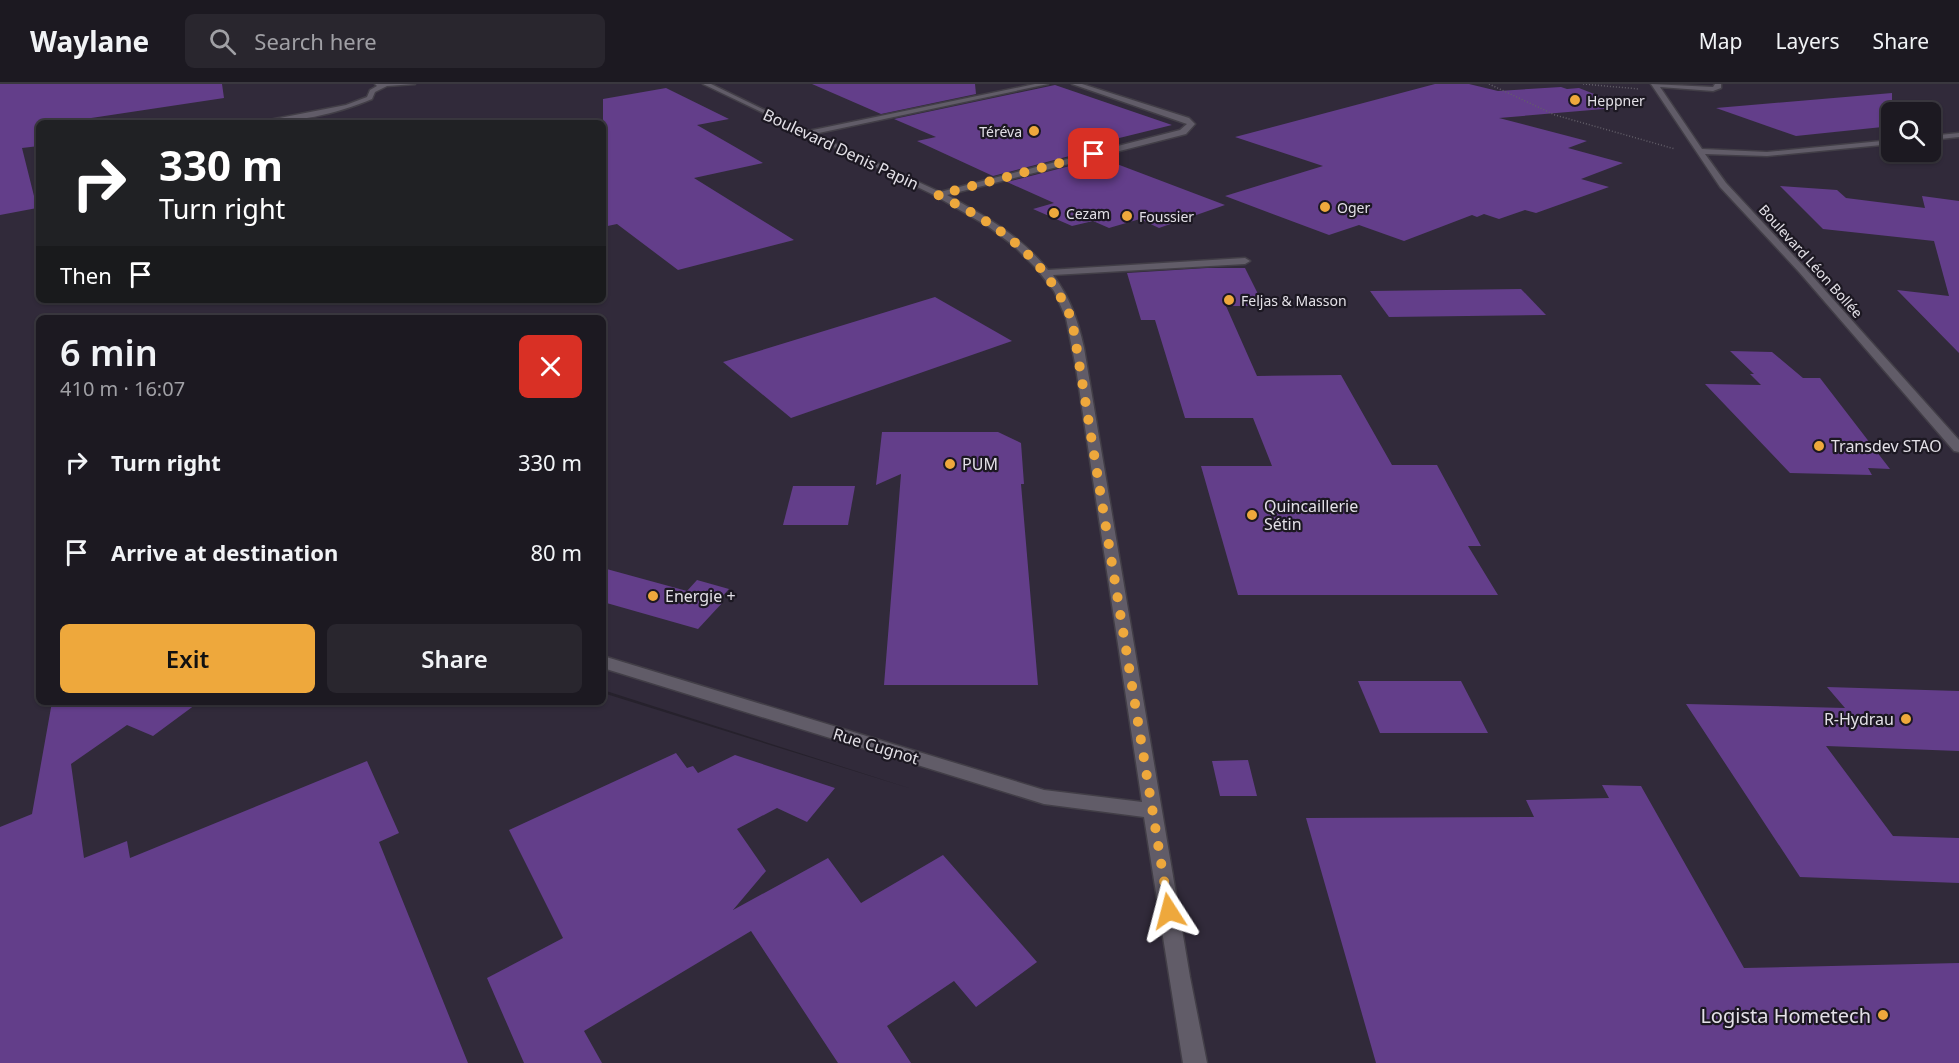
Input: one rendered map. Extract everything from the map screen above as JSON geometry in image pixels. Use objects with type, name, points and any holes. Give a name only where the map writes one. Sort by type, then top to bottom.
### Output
[{"type":"street","points":[[369,84],[412,84]]},
{"type":"street","points":[[275,120],[348,107],[370,98],[372,91],[386,84]]},
{"type":"street","name":"Boulevard Denis Papin","points":[[706,84],[938,195],[985,220],[1017,242],[1060,291],[1072,320],[1195,1063]]},
{"type":"street","points":[[808,133],[1045,84]]},
{"type":"street","points":[[938,195],[1183,132],[1191,124],[1186,120],[1075,84]]},
{"type":"street","points":[[1655,87],[1713,88],[1719,87],[1718,84]]},
{"type":"street","name":"Boulevard Léon Bollée","points":[[1655,87],[1723,185],[1802,270],[1959,448]]},
{"type":"street","points":[[1941,137],[1959,135]]},
{"type":"street","points":[[1699,153],[1767,154],[1881,143]]},
{"type":"street","points":[[1045,273],[1245,261]]},
{"type":"street","name":"Rue Cugnot","points":[[606,663],[1044,797],[1153,811]]},
{"type":"path","points":[[1489,84],[1555,115],[1624,136],[1699,153]]},
{"type":"path","points":[[1583,84],[1655,87]]},
{"type":"shaded area","points":[[0,84],[1959,84],[1959,1063],[0,1063]]},
{"type":"building","points":[[0,84],[222,84],[224,98],[78,120],[36,120],[36,146],[22,148],[36,208],[0,215]]},
{"type":"building","points":[[812,84],[975,84],[976,94],[881,114]]},
{"type":"building","points":[[1435,84],[1469,84],[1498,91],[1579,88],[1627,107],[1499,118],[1587,141],[1568,148],[1623,163],[1581,179],[1609,187],[1536,213],[1525,210],[1499,219],[1484,214],[1477,217],[1472,215],[1404,241],[1359,225],[1329,235],[1225,196],[1323,166],[1235,137]]},
{"type":"building","name":"Téréva","points":[[1055,85],[1172,125],[1099,143],[1108,146],[993,176],[917,141],[936,137],[894,119]]},
{"type":"building","points":[[666,88],[729,119],[697,125],[763,163],[694,178],[794,240],[678,270],[617,224],[606,226],[606,120],[603,120],[603,99]]},
{"type":"building","points":[[1892,93],[1892,102],[1881,102],[1881,127],[1796,136],[1716,108]]},
{"type":"building","points":[[1101,158],[1225,205],[1159,228],[1140,219],[1109,228],[1093,221],[1072,226],[1033,209],[1054,203],[1007,182]]},
{"type":"building","points":[[1780,186],[1837,190],[1846,198],[1925,208],[1922,196],[1959,201],[1959,353],[1897,290],[1949,296],[1934,241],[1823,229]]},
{"type":"building","points":[[1245,268],[1258,294],[1262,306],[1226,306],[1257,376],[1341,375],[1392,465],[1437,465],[1481,546],[1468,546],[1498,595],[1238,595],[1201,466],[1272,466],[1253,418],[1185,418],[1155,320],[1141,320],[1127,273]]},
{"type":"building","points":[[1521,289],[1546,315],[1389,317],[1370,291]]},
{"type":"building","points":[[935,297],[1012,341],[791,418],[723,362]]},
{"type":"building","name":"Transdev STAO","points":[[1730,351],[1772,352],[1803,378],[1820,378],[1890,469],[1868,468],[1872,475],[1790,473],[1705,384],[1761,385],[1750,374],[1754,374]]},
{"type":"building","points":[[882,432],[998,432],[1021,443],[1024,484],[1021,484],[1038,685],[884,685],[901,474],[876,485]]},
{"type":"building","points":[[793,486],[855,486],[848,525],[783,525]]},
{"type":"building","name":"Energie +","points":[[606,569],[687,591],[697,580],[729,589],[719,600],[723,602],[698,629],[606,603]]},
{"type":"building","points":[[1358,681],[1461,681],[1488,733],[1380,733]]},
{"type":"building","points":[[1827,687],[1959,691],[1959,751],[1826,746],[1893,836],[1959,838],[1959,883],[1800,877],[1686,704],[1845,708]]},
{"type":"building","points":[[51,705],[195,705],[153,736],[127,725],[71,764],[84,858],[127,841],[130,858],[367,761],[399,833],[379,842],[468,1063],[0,1063],[0,827],[32,814]]},
{"type":"building","points":[[676,753],[687,768],[693,766],[698,773],[735,755],[835,788],[807,822],[777,808],[737,829],[766,871],[733,910],[828,858],[861,903],[943,855],[1037,962],[976,1007],[954,981],[887,1026],[911,1063],[838,1063],[751,931],[584,1031],[602,1063],[524,1063],[487,978],[563,938],[509,830]]},
{"type":"building","points":[[1248,760],[1257,796],[1220,796],[1212,761]]},
{"type":"building","points":[[1602,785],[1641,786],[1744,968],[1959,963],[1959,1063],[1376,1063],[1306,818],[1534,817],[1526,800],[1609,798]]},
{"type":"place","name":"Heppner","points":[[1575,100]]},
{"type":"place","name":"Téréva","points":[[1034,131]]},
{"type":"place","name":"Oger","points":[[1325,207]]},
{"type":"place","name":"Cezam","points":[[1054,213]]},
{"type":"place","name":"Foussier","points":[[1127,216]]},
{"type":"place","name":"Feljas & Masson","points":[[1229,300]]},
{"type":"place","name":"Transdev STAO","points":[[1819,446]]},
{"type":"place","name":"PUM","points":[[950,464]]},
{"type":"place","name":"Quincaillerie Sétin","points":[[1252,515]]},
{"type":"place","name":"Energie +","points":[[653,596]]},
{"type":"place","name":"R-Hydrau","points":[[1906,719]]},
{"type":"place","name":"Logista Hometech","points":[[1883,1015]]},
{"type":"route","points":[[1094,154],[938,195],[985,220],[1017,242],[1040,265],[1060,291],[1072,320],[1082,368],[1169,911]]}]
